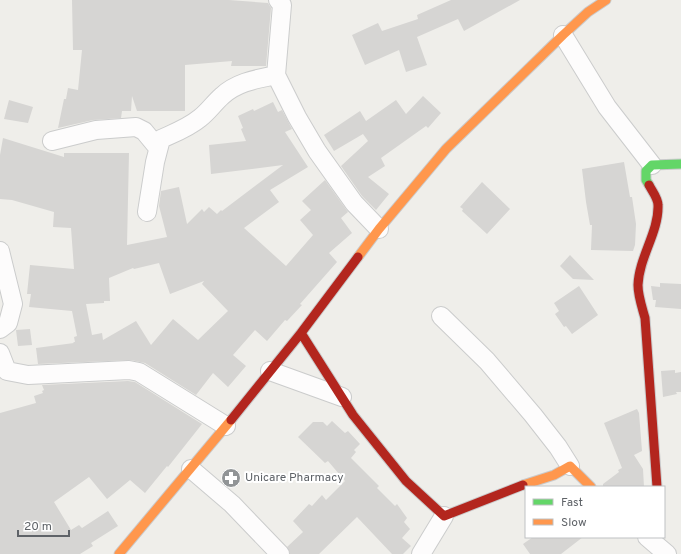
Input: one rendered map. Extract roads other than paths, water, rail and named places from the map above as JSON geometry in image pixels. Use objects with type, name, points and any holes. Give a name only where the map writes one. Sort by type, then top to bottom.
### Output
[{"type":"street","points":[[278,0],[282,5],[276,75],[297,117],[317,151],[354,204],[379,229]]},
{"type":"street","points":[[119,554],[191,469],[301,333],[379,229],[446,148],[563,35],[584,6],[606,0]]},
{"type":"street","points":[[563,35],[607,107],[652,165]]},
{"type":"street","points":[[147,212],[158,148],[161,139],[199,119],[223,95],[239,84],[276,75]]},
{"type":"street","points":[[52,140],[96,130],[136,127],[144,131],[158,148]]},
{"type":"street","points":[[657,486],[645,318],[640,302],[638,285],[642,262],[656,222],[658,203],[646,180],[646,171],[652,165],[681,164]]},
{"type":"street","points":[[0,251],[12,304],[8,323],[0,329]]},
{"type":"street","points":[[441,316],[487,361],[537,420],[558,447],[570,466],[590,486]]},
{"type":"street","points":[[301,333],[353,415],[406,481],[444,516]]},
{"type":"street","points":[[0,352],[7,371],[28,375],[129,370],[139,372],[226,426]]},
{"type":"street","points":[[270,371],[342,397]]},
{"type":"street","points":[[422,554],[444,516],[554,475],[570,466]]},
{"type":"street","points":[[191,469],[232,504],[280,554]]},
{"type":"place","name":"Unicare Pharmacy","points":[[231,478]]}]
